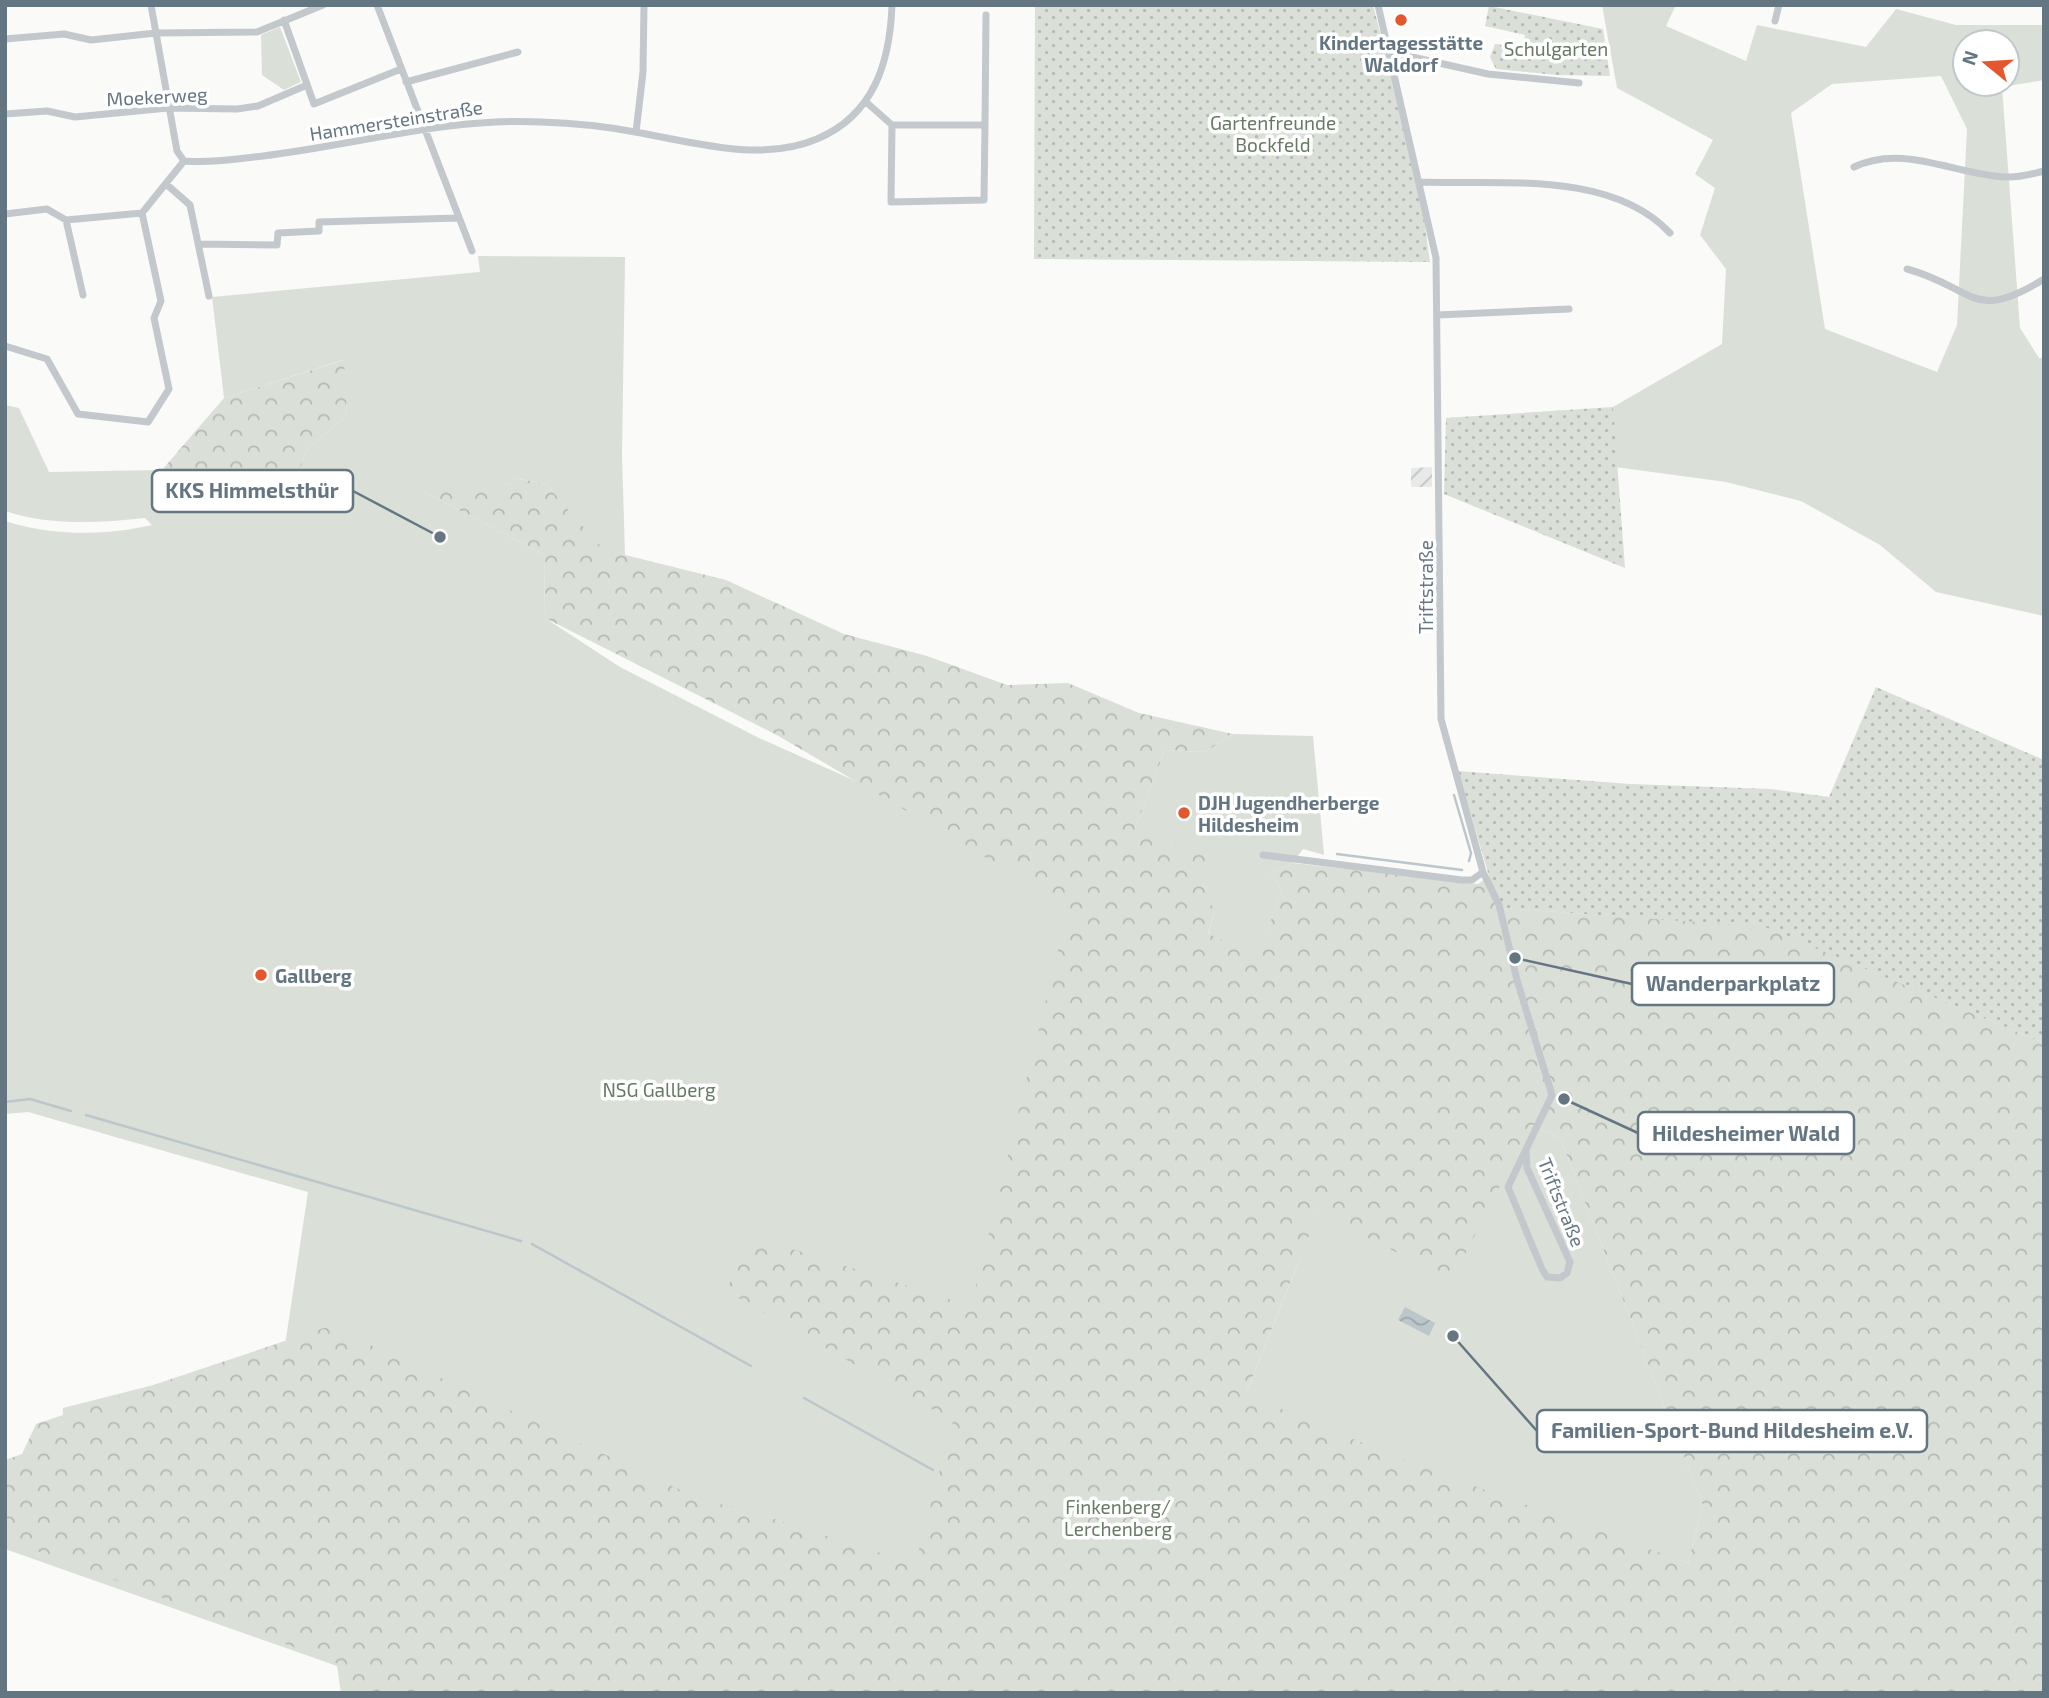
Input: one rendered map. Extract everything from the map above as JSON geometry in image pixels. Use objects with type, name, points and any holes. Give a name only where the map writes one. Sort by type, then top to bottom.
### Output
[{"type":"street","points":[[5,214],[47,209],[66,220],[142,213],[184,161],[177,151],[151,5]]},
{"type":"street","points":[[5,39],[64,34],[91,40],[156,33],[257,32],[323,5]]},
{"type":"street","points":[[377,5],[472,251]]},
{"type":"street","points":[[636,132],[643,72],[644,5]]},
{"type":"street","name":"Hammersteinstraße","points":[[184,161],[288,153],[424,129],[525,121],[582,124],[725,147],[782,149],[833,132],[866,102],[887,57],[892,5]]},
{"type":"street","name":"Triftstraße","points":[[1378,5],[1436,258],[1441,719],[1483,872],[1499,905],[1517,980],[1552,1095],[1508,1187],[1542,1269],[1547,1277],[1560,1278],[1567,1273],[1570,1262],[1527,1168],[1526,1152]]},
{"type":"street","points":[[1774,21],[1779,5]]},
{"type":"street","points":[[892,125],[891,202],[984,200],[986,15]]},
{"type":"street","points":[[284,20],[314,104],[401,69]]},
{"type":"street","points":[[406,82],[518,52]]},
{"type":"street","points":[[1390,52],[1488,74],[1579,83]]},
{"type":"street","name":"Moekerweg","points":[[5,114],[47,111],[75,117],[168,108],[237,109],[258,106],[307,85]]},
{"type":"street","points":[[866,102],[892,125],[985,125]]},
{"type":"street","points":[[1854,167],[1866,161],[1901,158],[1942,163],[2005,177],[2044,171]]},
{"type":"street","points":[[1420,182],[1580,188],[1632,203],[1655,217],[1670,233]]},
{"type":"street","points":[[166,184],[190,205],[209,296]]},
{"type":"street","points":[[5,346],[47,359],[78,414],[148,422],[169,389],[154,318],[161,301],[142,213]]},
{"type":"street","points":[[198,244],[277,245],[278,233],[319,231],[319,222],[459,218]]},
{"type":"street","points":[[66,220],[83,295]]},
{"type":"street","points":[[1907,269],[1935,278],[1986,302],[2009,299],[2044,279]]},
{"type":"street","points":[[1438,315],[1569,309]]},
{"type":"street","points":[[1263,855],[1462,880],[1472,880],[1483,872]]},
{"type":"shaded area","points":[[1432,467],[1432,487],[1411,487],[1411,468]]},
{"type":"green space","name":"Gartenfreunde Bockfeld","points":[[1035,5],[1373,5],[1419,183],[1430,262],[1034,259]]},
{"type":"green space","points":[[1602,5],[1671,5],[1675,7],[1666,26],[1746,61],[1757,25],[1866,47],[1896,9],[1956,25],[2044,25],[2044,80],[2021,84],[2021,28],[1951,28],[1951,96],[1941,76],[1832,84],[1791,113],[1825,329],[1937,372],[1957,325],[1967,129],[1952,98],[2003,98],[2020,328],[2039,358],[2044,358],[2044,616],[1936,592],[1880,545],[1801,501],[1726,482],[1615,467],[1613,407],[1722,344],[1726,269],[1700,235],[1715,188],[1695,174],[1713,140],[1617,88]]},
{"type":"green space","name":"Schulgarten","points":[[1489,6],[1603,29],[1610,76],[1557,75],[1496,69],[1490,57],[1495,44],[1523,46],[1525,35],[1485,26]]},
{"type":"green space","points":[[280,27],[301,82],[284,90],[262,75],[261,35]]},
{"type":"green space","points":[[478,256],[625,257],[622,455],[625,555],[598,545],[546,484],[514,478],[515,483],[424,492],[544,554],[545,618],[620,667],[759,738],[887,795],[1066,894],[1316,1218],[1318,1213],[1531,1125],[1560,1138],[1703,1505],[1688,1563],[1680,1560],[1877,1693],[341,1693],[337,1666],[5,1549],[5,1473],[62,1450],[63,1408],[284,1352],[308,1192],[28,1112],[5,1114],[5,521],[41,530],[78,533],[152,525],[145,518],[92,522],[57,521],[5,511],[5,405],[19,408],[49,472],[162,470],[160,510],[291,496],[307,449],[347,415],[343,360],[224,398],[212,297],[480,272]],"holes":[[[1303,1251],[1246,1393],[1242,1392]]]},
{"type":"green space","points":[[344,360],[347,415],[307,449],[291,496],[159,510],[162,470],[224,398]]},
{"type":"green space","points":[[1613,407],[1625,568],[1444,494],[1446,418]]},
{"type":"green space","name":"Finkenberg/ Lerchenberg","points":[[514,478],[546,484],[598,544],[625,555],[726,580],[844,634],[927,656],[1007,685],[1068,683],[1139,713],[1233,734],[1205,752],[1165,750],[1134,831],[1212,857],[1205,894],[1215,911],[1208,934],[1258,954],[1282,891],[1271,873],[1293,863],[1478,884],[1489,876],[1503,908],[1765,926],[2044,1043],[2044,1693],[352,1693],[352,1669],[5,1539],[5,1460],[22,1454],[36,1424],[330,1326],[702,1500],[746,1510],[915,1564],[953,1421],[726,1291],[751,1236],[971,1306],[1069,906],[775,734],[545,618],[544,554],[422,491],[514,483]],"holes":[[[1531,1125],[1560,1138],[1703,1505],[1688,1563],[1410,1462],[1246,1393],[1318,1213],[1452,1280]]]},
{"type":"green space","points":[[1876,687],[2044,760],[2044,1043],[1765,927],[1502,908],[1489,876],[1458,771],[1630,784],[1771,789],[1829,797]]},
{"type":"green space","points":[[1233,734],[1313,736],[1324,855],[1303,849],[1293,863],[1271,873],[1282,891],[1258,955],[1208,935],[1215,911],[1134,831],[1165,750],[1205,752]]},
{"type":"water","points":[[1405,1307],[1435,1323],[1429,1336],[1398,1320]]},
{"type":"waterway","points":[[1454,795],[1471,853],[1469,861]]},
{"type":"waterway","points":[[1337,854],[1462,870]]},
{"type":"waterway","points":[[5,1102],[30,1099],[71,1111]]},
{"type":"waterway","points":[[86,1115],[521,1241]]},
{"type":"waterway","points":[[532,1244],[751,1366]]},
{"type":"waterway","points":[[804,1398],[933,1470]]},
{"type":"place","name":"Kindertagesstätte Waldorf","points":[[1401,20]]},
{"type":"place","name":"KKS Himmelsthür","points":[[440,537]]},
{"type":"place","name":"DJH Jugendherberge Hildesheim","points":[[1184,813]]},
{"type":"place","name":"Wanderparkplatz","points":[[1515,958]]},
{"type":"place","name":"Gallberg","points":[[261,975]]},
{"type":"place","name":"Hildesheimer Wald","points":[[1564,1099]]},
{"type":"place","name":"Familien-Sport-Bund Hildesheim e.V.","points":[[1453,1336]]},
{"type":"park label","name":"NSG Gallberg","points":[[659,1089]]}]
